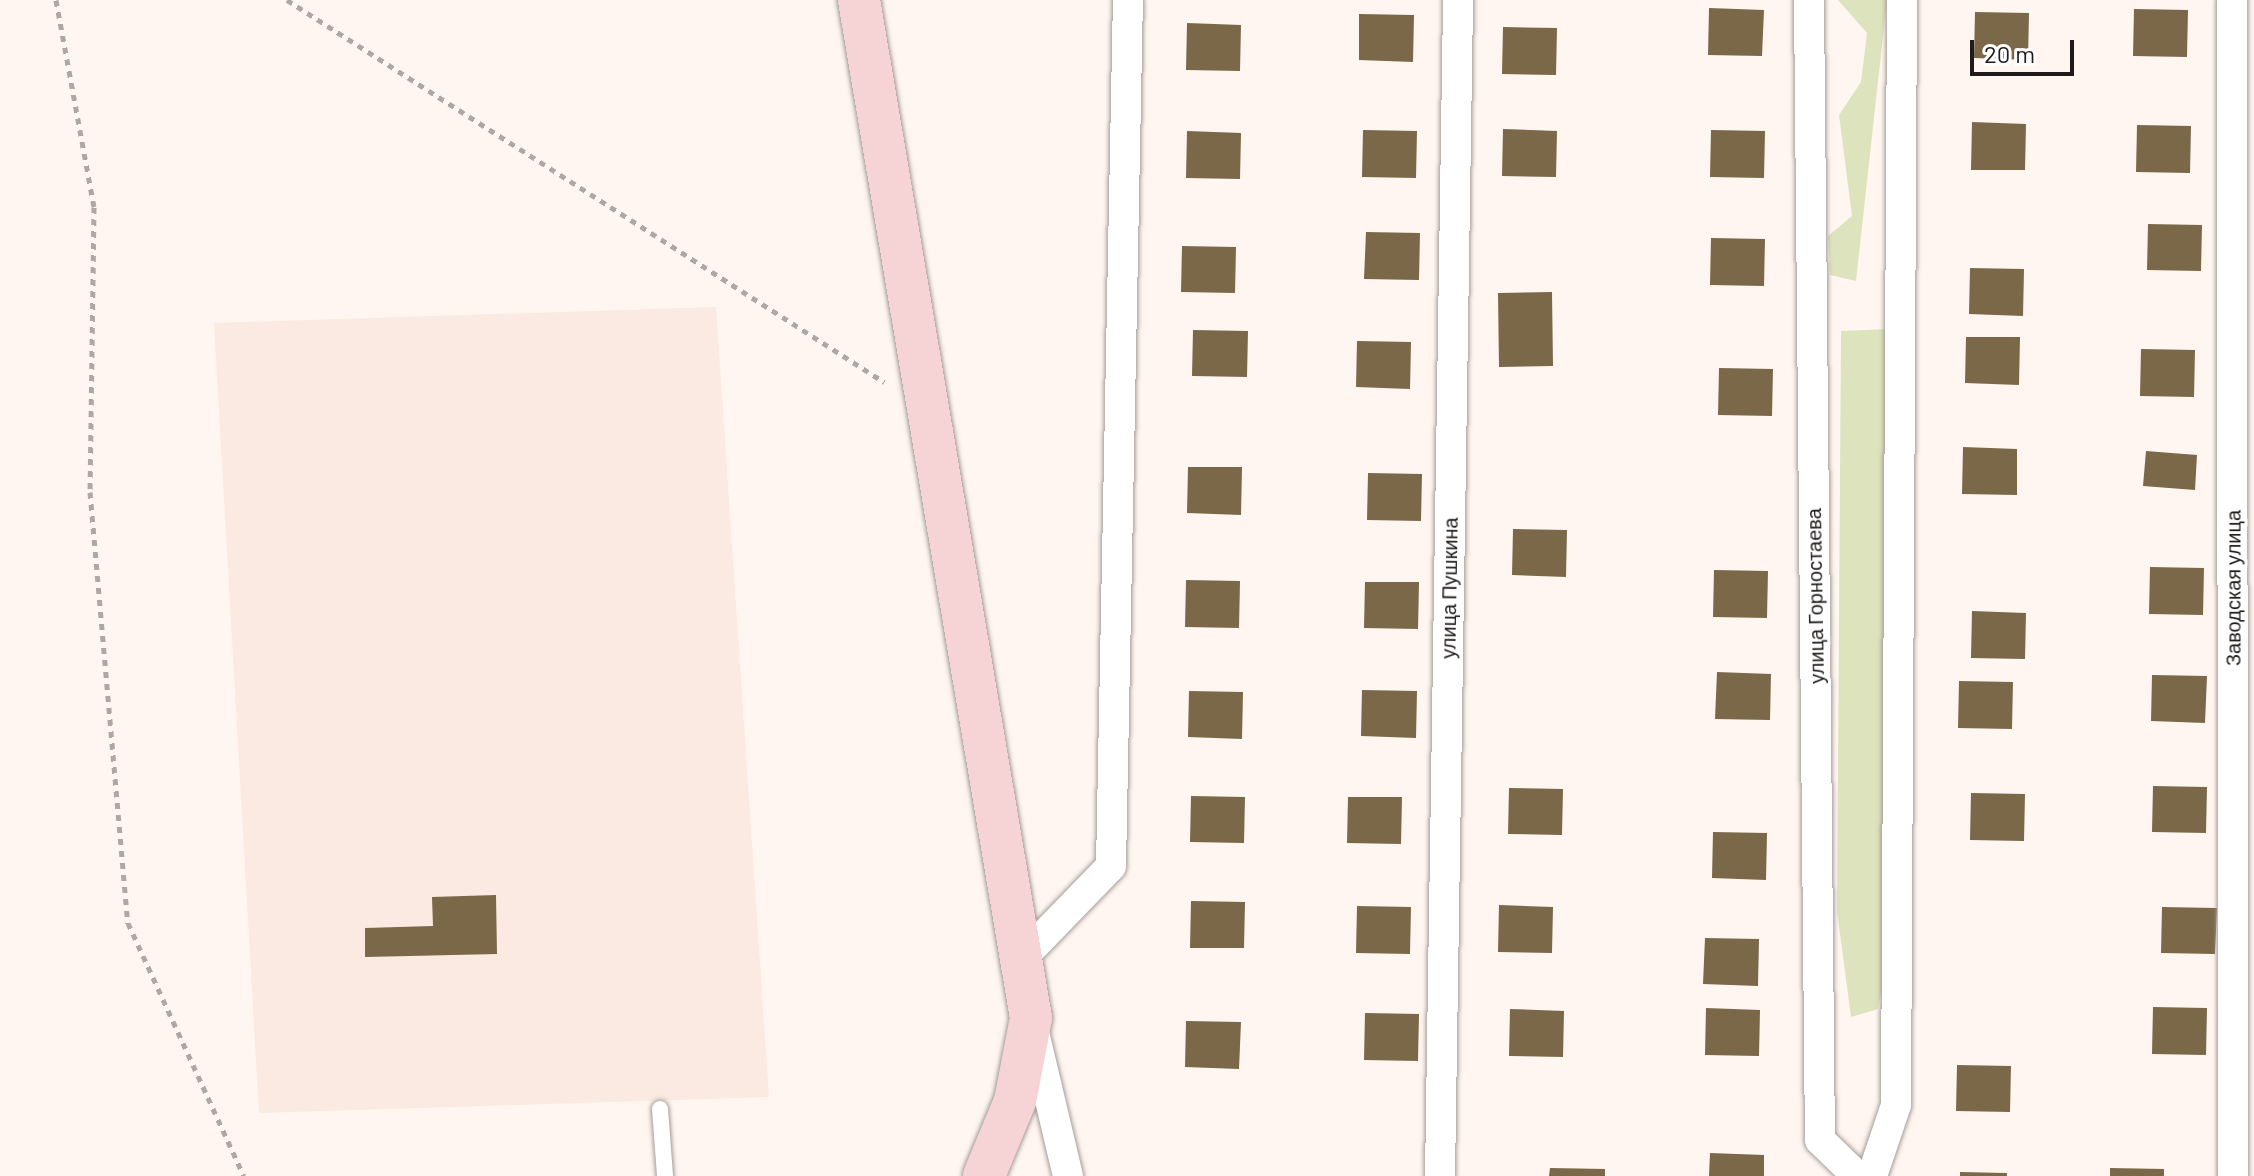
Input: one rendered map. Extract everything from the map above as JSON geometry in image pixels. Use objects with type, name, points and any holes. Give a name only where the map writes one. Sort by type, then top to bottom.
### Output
[{"type":"main road","points":[[859,0],[1031,1018],[1015,1101],[984,1176]]},
{"type":"street","points":[[1021,959],[1111,866],[1128,0]]},
{"type":"street","name":"улица Пушкина","points":[[1440,1176],[1458,0]]},
{"type":"street","name":"улица Горностаева","points":[[1809,0],[1820,1140],[1857,1176]]},
{"type":"street","points":[[1872,1176],[1896,1105],[1902,0]]},
{"type":"street","name":"Заводская улица","points":[[2232,0],[2233,1176]]},
{"type":"street","points":[[1031,1018],[1068,1176]]},
{"type":"lane","points":[[660,1109],[665,1176]]},
{"type":"path","points":[[56,0],[94,207],[90,492],[128,923],[244,1176]]},
{"type":"path","points":[[287,0],[928,410]]},
{"type":"shaded area","points":[[716,307],[769,1097],[259,1113],[214,323]]},
{"type":"green space","points":[[1838,0],[1887,0],[1856,281],[1830,275],[1828,236],[1852,216],[1839,115],[1861,82],[1867,33]]},
{"type":"green space","points":[[1889,329],[1884,977],[1878,1009],[1851,1017],[1837,911],[1841,331]]},
{"type":"building","points":[[1709,8],[1764,10],[1762,56],[1708,55]]},
{"type":"building","points":[[2134,9],[2188,10],[2187,57],[2133,56]]},
{"type":"building","points":[[1975,12],[2029,13],[2028,60],[1974,58]]},
{"type":"building","points":[[1359,14],[1414,15],[1413,62],[1359,60]]},
{"type":"building","points":[[1187,23],[1241,25],[1240,71],[1186,70]]},
{"type":"building","points":[[1503,27],[1557,28],[1556,75],[1502,74]]},
{"type":"building","points":[[1972,122],[2026,124],[2025,170],[1971,170]]},
{"type":"building","points":[[2137,125],[2191,126],[2190,173],[2136,172]]},
{"type":"building","points":[[1503,129],[1557,131],[1556,177],[1502,176]]},
{"type":"building","points":[[1363,130],[1417,131],[1416,178],[1362,177]]},
{"type":"building","points":[[1711,130],[1765,131],[1764,178],[1710,177]]},
{"type":"building","points":[[1187,131],[1241,133],[1240,179],[1186,178]]},
{"type":"building","points":[[2148,224],[2202,225],[2201,271],[2147,270]]},
{"type":"building","points":[[1366,232],[1420,233],[1419,280],[1364,279]]},
{"type":"building","points":[[1711,238],[1765,239],[1764,286],[1710,285]]},
{"type":"building","points":[[1182,246],[1236,247],[1235,293],[1181,292]]},
{"type":"building","points":[[1970,268],[2024,269],[2023,316],[1969,314]]},
{"type":"building","points":[[1552,292],[1553,366],[1499,367],[1498,293]]},
{"type":"building","points":[[1193,330],[1248,331],[1247,377],[1192,376]]},
{"type":"building","points":[[1966,337],[2020,337],[2019,385],[1965,383]]},
{"type":"building","points":[[1357,341],[1411,342],[1410,389],[1356,387]]},
{"type":"building","points":[[2141,349],[2195,350],[2194,397],[2140,396]]},
{"type":"building","points":[[1719,368],[1773,369],[1772,416],[1718,415]]},
{"type":"building","points":[[1963,447],[2017,449],[2017,495],[1962,494]]},
{"type":"building","points":[[2146,451],[2197,455],[2195,490],[2143,486]]},
{"type":"building","points":[[1188,467],[1242,467],[1241,515],[1187,513]]},
{"type":"building","points":[[1368,473],[1422,474],[1421,521],[1367,520]]},
{"type":"building","points":[[1513,529],[1567,530],[1566,577],[1512,575]]},
{"type":"building","points":[[2150,567],[2204,568],[2203,615],[2149,614]]},
{"type":"building","points":[[1714,570],[1768,571],[1767,618],[1713,617]]},
{"type":"building","points":[[1186,580],[1240,581],[1239,628],[1185,627]]},
{"type":"building","points":[[1365,582],[1419,582],[1418,629],[1364,628]]},
{"type":"building","points":[[1972,611],[2026,613],[2025,659],[1971,658]]},
{"type":"building","points":[[1717,672],[1771,674],[1770,720],[1715,719]]},
{"type":"building","points":[[2152,675],[2207,676],[2205,723],[2151,721]]},
{"type":"building","points":[[1959,681],[2013,682],[2012,729],[1958,728]]},
{"type":"building","points":[[1362,690],[1417,691],[1416,738],[1361,736]]},
{"type":"building","points":[[1189,691],[1243,692],[1242,739],[1188,737]]},
{"type":"building","points":[[2153,786],[2207,787],[2206,833],[2152,832]]},
{"type":"building","points":[[1509,788],[1563,789],[1562,835],[1508,834]]},
{"type":"building","points":[[1971,793],[2025,794],[2024,841],[1970,840]]},
{"type":"building","points":[[1191,796],[1245,797],[1244,843],[1190,842]]},
{"type":"building","points":[[1348,797],[1402,797],[1401,844],[1347,843]]},
{"type":"building","points":[[1713,832],[1767,833],[1766,880],[1712,878]]},
{"type":"building","points":[[496,895],[497,954],[365,957],[365,928],[433,926],[432,897]]},
{"type":"building","points":[[1191,901],[1245,902],[1244,948],[1190,948]]},
{"type":"building","points":[[1499,905],[1553,907],[1552,953],[1498,952]]},
{"type":"building","points":[[1357,906],[1411,907],[1410,954],[1356,953]]},
{"type":"building","points":[[2162,907],[2217,908],[2215,954],[2161,953]]},
{"type":"building","points":[[1705,938],[1759,939],[1758,986],[1703,984]]},
{"type":"building","points":[[2153,1007],[2207,1008],[2206,1055],[2152,1054]]},
{"type":"building","points":[[1706,1008],[1760,1010],[1759,1056],[1705,1055]]},
{"type":"building","points":[[1510,1009],[1564,1011],[1563,1057],[1509,1056]]},
{"type":"building","points":[[1365,1013],[1419,1014],[1418,1061],[1364,1060]]},
{"type":"building","points":[[1186,1021],[1241,1022],[1239,1069],[1185,1067]]},
{"type":"building","points":[[1957,1065],[2011,1066],[2010,1112],[1956,1111]]},
{"type":"building","points":[[1710,1153],[1764,1155],[1764,1176],[1709,1176]]},
{"type":"building","points":[[1550,1168],[1605,1169],[1605,1176],[1549,1176]]},
{"type":"building","points":[[2110,1168],[2164,1169],[2164,1176],[2110,1176]]},
{"type":"building","points":[[1960,1172],[2007,1173],[2007,1176],[1960,1176]]}]
